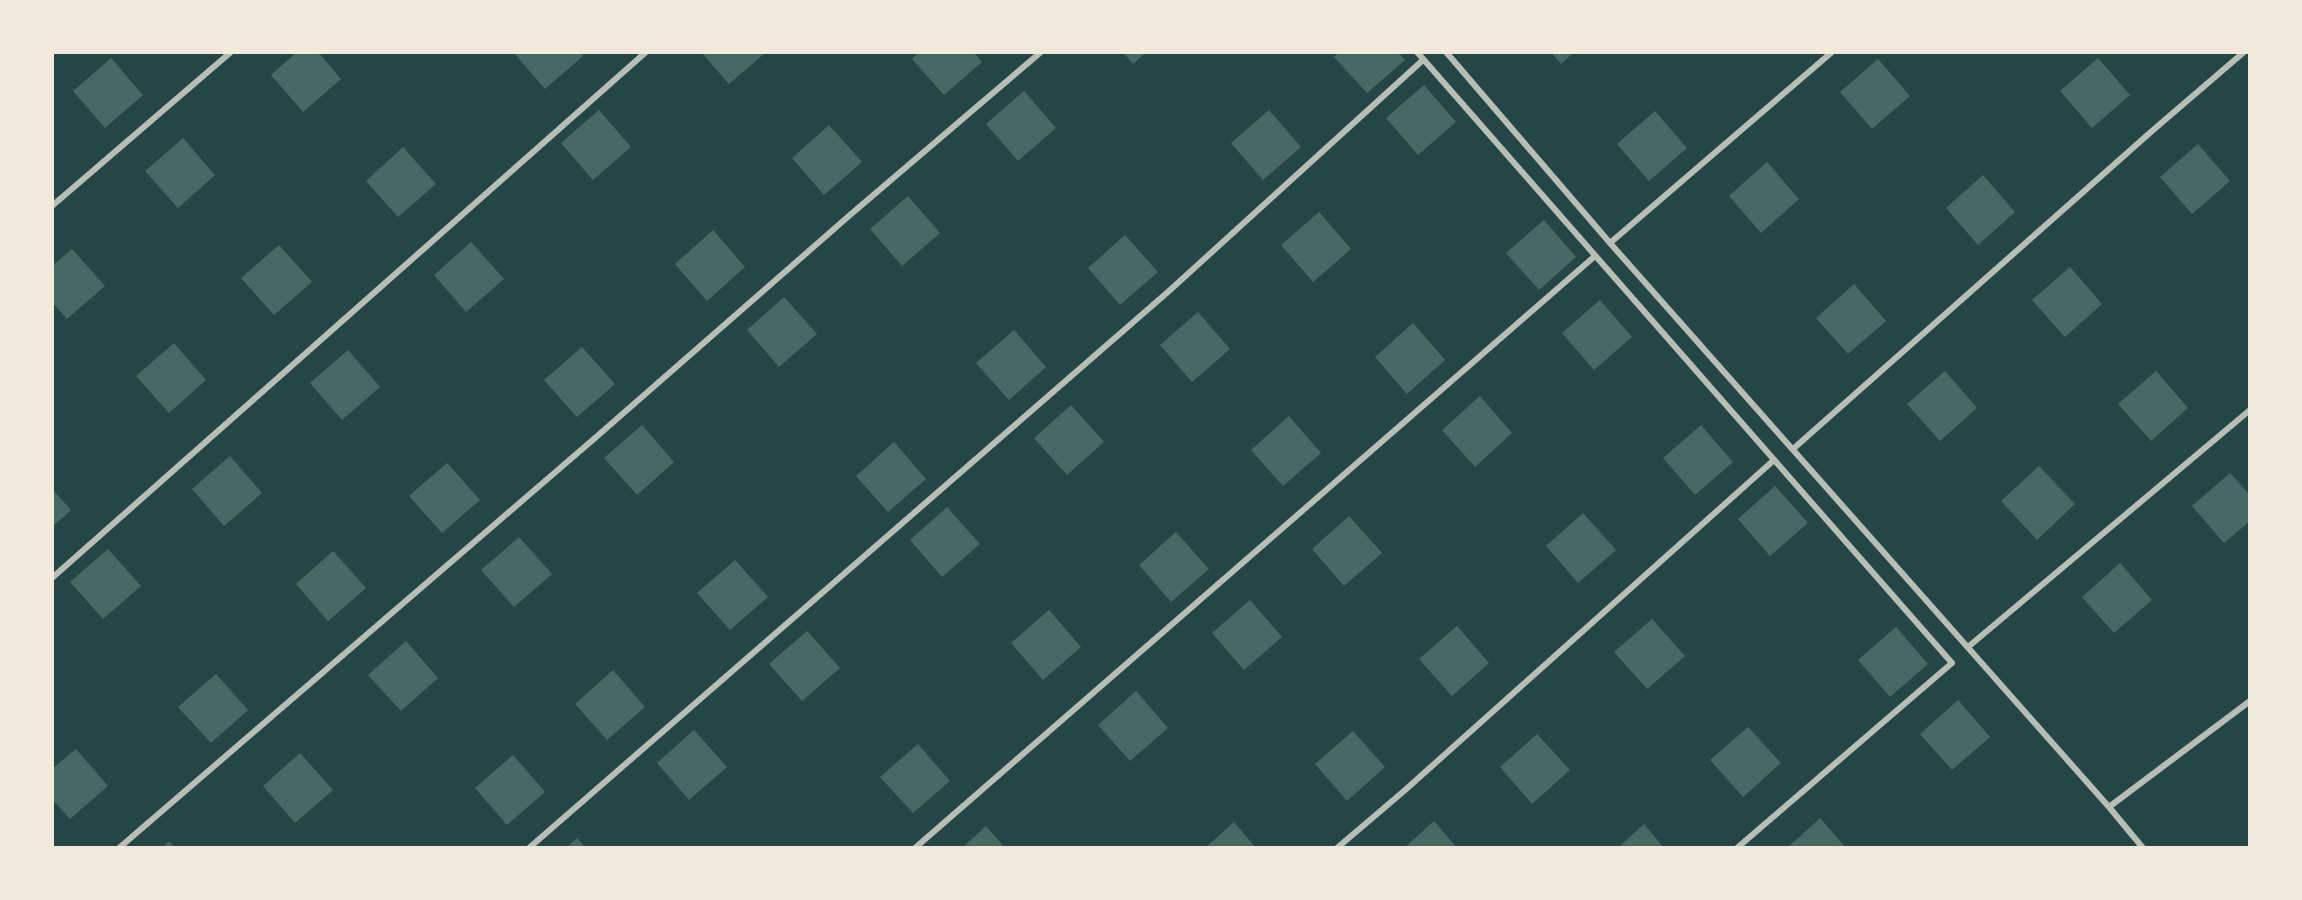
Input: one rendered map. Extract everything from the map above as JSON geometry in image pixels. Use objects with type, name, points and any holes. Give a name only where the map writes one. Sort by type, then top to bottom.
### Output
[{"type":"street","points":[[52,206],[231,52]]},
{"type":"street","points":[[52,578],[646,52]]},
{"type":"street","points":[[119,848],[1041,52]]},
{"type":"street","points":[[1417,52],[1952,663],[1737,848]]},
{"type":"street","points":[[1446,52],[1610,243],[2143,848]]},
{"type":"street","points":[[1610,243],[1832,52]]},
{"type":"street","points":[[1793,449],[2244,52]]},
{"type":"street","points":[[529,848],[1169,291],[1423,60]]},
{"type":"street","points":[[915,848],[1595,256]]},
{"type":"street","points":[[1968,647],[2250,410]]},
{"type":"street","points":[[1337,848],[1404,791],[1774,460]]},
{"type":"street","points":[[2109,807],[2250,701]]},
{"type":"shaded area","points":[[53,53],[2249,53],[2249,847],[53,847]]},
{"type":"building","points":[[297,52],[318,52],[341,79],[303,112],[271,75]]},
{"type":"building","points":[[513,52],[580,52],[583,56],[545,89]]},
{"type":"building","points":[[701,52],[766,52],[729,84]]},
{"type":"building","points":[[919,52],[974,52],[982,62],[944,95],[912,59]]},
{"type":"building","points":[[1123,52],[1146,52],[1133,64]]},
{"type":"building","points":[[1339,52],[1398,52],[1405,60],[1367,93],[1334,57]]},
{"type":"building","points":[[1551,52],[1574,52],[1561,64]]},
{"type":"building","points":[[111,58],[143,95],[105,128],[73,91]]},
{"type":"building","points":[[2098,58],[2130,95],[2092,128],[2060,91]]},
{"type":"building","points":[[1878,59],[1910,96],[1872,129],[1840,92]]},
{"type":"building","points":[[1424,85],[1456,122],[1418,155],[1386,118]]},
{"type":"building","points":[[1024,91],[1056,128],[1018,161],[986,124]]},
{"type":"building","points":[[599,110],[631,147],[593,180],[561,143]]},
{"type":"building","points":[[1269,110],[1301,147],[1263,180],[1231,143]]},
{"type":"building","points":[[1655,111],[1687,148],[1649,181],[1617,144]]},
{"type":"building","points":[[829,125],[862,162],[824,195],[792,158]]},
{"type":"building","points":[[183,138],[215,175],[178,208],[145,171]]},
{"type":"building","points":[[2198,144],[2230,181],[2192,214],[2160,177]]},
{"type":"building","points":[[403,147],[436,184],[398,217],[366,181]]},
{"type":"building","points":[[1767,162],[1799,199],[1761,233],[1729,196]]},
{"type":"building","points":[[1983,175],[2015,212],[1978,245],[1946,208]]},
{"type":"building","points":[[908,196],[940,233],[902,266],[870,229]]},
{"type":"building","points":[[1319,212],[1351,249],[1313,282],[1281,245]]},
{"type":"building","points":[[1544,220],[1576,257],[1539,290],[1506,253]]},
{"type":"building","points":[[713,230],[745,267],[707,301],[675,264]]},
{"type":"building","points":[[1125,235],[1158,272],[1120,305],[1088,268]]},
{"type":"building","points":[[471,242],[504,279],[466,312],[434,275]]},
{"type":"building","points":[[279,245],[312,282],[274,315],[241,278]]},
{"type":"building","points":[[72,249],[105,286],[67,319],[52,302],[52,266]]},
{"type":"building","points":[[2070,267],[2102,304],[2065,337],[2032,300]]},
{"type":"building","points":[[1854,284],[1886,321],[1848,354],[1816,318]]},
{"type":"building","points":[[784,297],[817,334],[779,367],[747,330]]},
{"type":"building","points":[[1600,300],[1632,337],[1594,370],[1562,333]]},
{"type":"building","points":[[1198,312],[1230,349],[1192,382],[1160,345]]},
{"type":"building","points":[[1413,323],[1445,360],[1407,394],[1375,357]]},
{"type":"building","points":[[1014,330],[1046,367],[1009,400],[976,363]]},
{"type":"building","points":[[174,343],[206,380],[169,413],[136,376]]},
{"type":"building","points":[[582,347],[615,384],[577,417],[544,380]]},
{"type":"building","points":[[348,350],[380,387],[342,420],[310,383]]},
{"type":"building","points":[[1945,371],[1977,408],[1940,441],[1907,404]]},
{"type":"building","points":[[2156,371],[2188,408],[2151,441],[2118,404]]},
{"type":"building","points":[[1480,396],[1512,433],[1475,467],[1442,430]]},
{"type":"building","points":[[1071,405],[1104,442],[1067,475],[1034,438]]},
{"type":"building","points":[[1289,416],[1321,453],[1283,486],[1251,450]]},
{"type":"building","points":[[642,425],[674,462],[637,495],[604,458]]},
{"type":"building","points":[[1701,425],[1733,462],[1695,495],[1663,458]]},
{"type":"building","points":[[894,442],[926,479],[888,512],[856,476]]},
{"type":"building","points":[[230,456],[262,493],[224,526],[192,489]]},
{"type":"building","points":[[447,463],[480,500],[442,533],[409,496]]},
{"type":"building","points":[[2039,466],[2075,504],[2037,540],[2001,501]]},
{"type":"building","points":[[2230,473],[2250,495],[2250,521],[2224,543],[2192,506]]},
{"type":"building","points":[[1775,486],[1808,523],[1770,556],[1738,519]]},
{"type":"building","points":[[52,489],[71,510],[52,527]]},
{"type":"building","points":[[947,507],[980,544],[942,577],[910,540]]},
{"type":"building","points":[[1583,513],[1616,550],[1578,583],[1546,546]]},
{"type":"building","points":[[1349,516],[1382,553],[1344,586],[1312,549]]},
{"type":"building","points":[[1176,532],[1209,569],[1171,602],[1139,565]]},
{"type":"building","points":[[519,537],[552,574],[514,607],[481,570]]},
{"type":"building","points":[[108,549],[141,586],[103,619],[70,582]]},
{"type":"building","points":[[333,551],[366,588],[328,621],[296,584]]},
{"type":"building","points":[[735,560],[768,597],[730,630],[697,593]]},
{"type":"building","points":[[2120,563],[2152,600],[2114,633],[2082,597]]},
{"type":"building","points":[[1250,600],[1282,637],[1244,670],[1212,633]]},
{"type":"building","points":[[1049,610],[1081,647],[1043,680],[1011,643]]},
{"type":"building","points":[[1652,619],[1685,656],[1647,689],[1614,652]]},
{"type":"building","points":[[1457,626],[1489,663],[1452,696],[1419,659]]},
{"type":"building","points":[[1896,627],[1928,664],[1890,697],[1858,660]]},
{"type":"building","points":[[807,631],[840,668],[802,701],[769,664]]},
{"type":"building","points":[[406,641],[438,678],[401,711],[368,675]]},
{"type":"building","points":[[613,670],[645,707],[607,740],[575,704]]},
{"type":"building","points":[[216,674],[248,710],[211,743],[178,707]]},
{"type":"building","points":[[1136,691],[1168,728],[1130,761],[1098,725]]},
{"type":"building","points":[[1958,700],[1990,737],[1952,770],[1920,734]]},
{"type":"building","points":[[1748,727],[1781,763],[1743,797],[1710,760]]},
{"type":"building","points":[[694,730],[727,767],[689,800],[657,763]]},
{"type":"building","points":[[1353,731],[1385,767],[1347,801],[1315,764]]},
{"type":"building","points":[[1537,734],[1570,770],[1532,804],[1500,767]]},
{"type":"building","points":[[918,744],[950,781],[913,813],[880,777]]},
{"type":"building","points":[[76,749],[108,786],[70,819],[52,799],[52,769]]},
{"type":"building","points":[[300,753],[333,790],[295,823],[263,786]]},
{"type":"building","points":[[513,755],[545,792],[507,825],[475,788]]},
{"type":"building","points":[[1820,818],[1846,848],[1787,848]]},
{"type":"building","points":[[1434,821],[1457,848],[1404,848]]},
{"type":"building","points":[[1234,822],[1256,848],[1205,848]]},
{"type":"building","points":[[1644,824],[1664,848],[1618,848]]},
{"type":"building","points":[[986,826],[1005,848],[962,848]]},
{"type":"building","points":[[577,838],[586,848],[566,848]]},
{"type":"building","points":[[169,841],[175,848],[162,848]]}]
